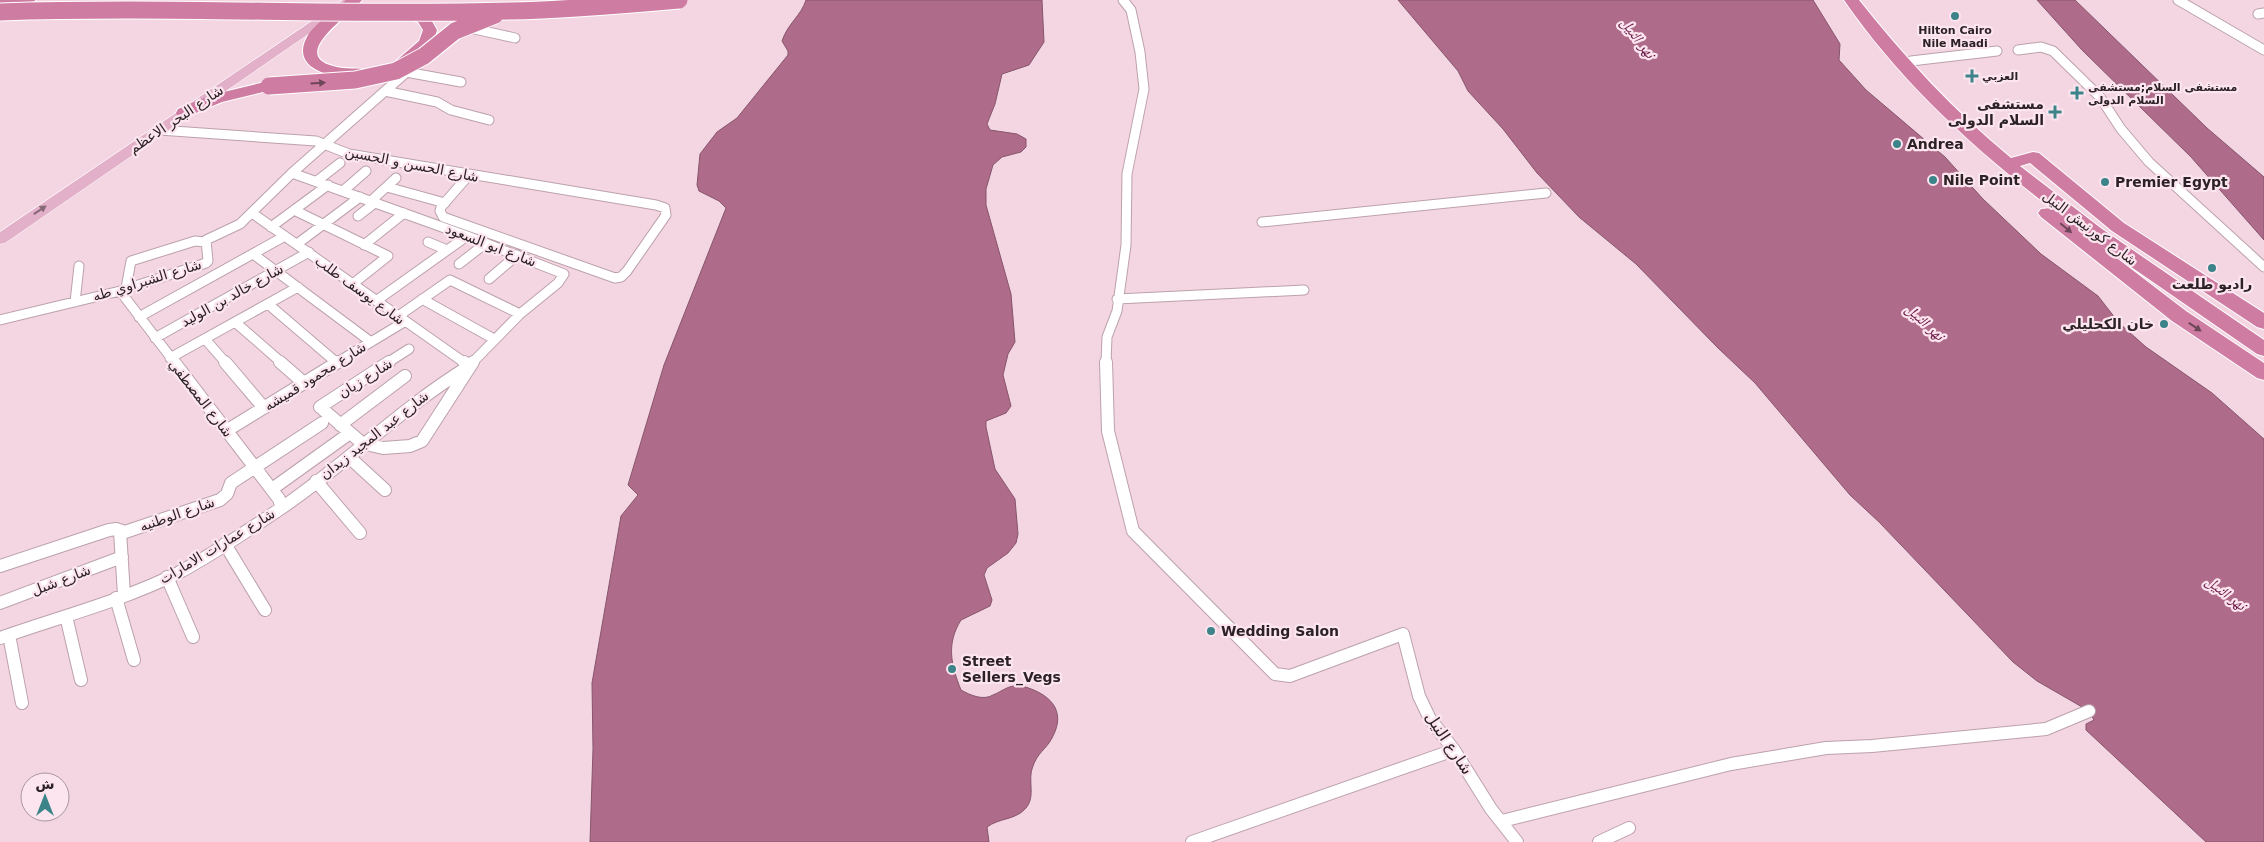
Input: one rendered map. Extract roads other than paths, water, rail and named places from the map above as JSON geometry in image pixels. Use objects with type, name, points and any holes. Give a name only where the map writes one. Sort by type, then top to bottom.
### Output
[{"type":"highway","points":[[0,3],[29,0]]},
{"type":"highway","points":[[354,0],[314,37],[311,44],[310,56],[313,61],[326,70],[357,74],[392,66],[420,50],[429,37],[430,30],[424,19],[394,9]]},
{"type":"highway","points":[[0,12],[68,6],[143,4],[515,10],[606,6],[679,0]]},
{"type":"highway","name":"شارع كورنيش النيل","points":[[1851,0],[1902,63],[1958,120],[2149,272],[2264,349]]},
{"type":"highway","name":"شارع كورنيش النيل","points":[[1861,0],[1912,61],[1962,113],[2025,159],[2062,202],[2264,338]]},
{"type":"highway","points":[[184,113],[234,93],[269,86],[355,80],[396,71],[424,56],[468,24],[515,10]]},
{"type":"highway","points":[[1958,120],[1976,146],[2000,172],[2037,204],[2149,293],[2264,374]]},
{"type":"highway","points":[[2025,159],[2118,227],[2264,322]]},
{"type":"main road","name":"شارع البحر الاعظم","points":[[274,47],[336,0]]},
{"type":"main road","name":"شارع البحر الاعظم","points":[[0,223],[274,47],[354,0]]},
{"type":"main road","name":"شارع البحر الاعظم","points":[[0,239],[184,113],[254,60]]},
{"type":"street","name":"شارع الشبراوي طه","points":[[0,320],[123,290],[206,263],[208,261],[205,242],[234,228],[252,213],[292,173],[406,72],[427,60],[487,17],[508,9],[571,0]]},
{"type":"street","points":[[1123,0],[1124,4],[1131,10],[1140,52],[1144,89],[1127,174],[1126,244],[1118,299],[1304,290]]},
{"type":"street","points":[[2178,0],[2264,50]]},
{"type":"street","points":[[470,28],[515,38]]},
{"type":"street","points":[[2018,50],[2041,47],[2053,52],[2100,97],[2121,129],[2149,162],[2264,267]]},
{"type":"street","points":[[1912,61],[1997,52]]},
{"type":"street","points":[[406,72],[461,82]]},
{"type":"street","points":[[385,91],[437,102],[451,110],[490,120]]},
{"type":"street","name":"شارع الحسن و الحسين","points":[[159,130],[327,143],[349,154],[665,208],[666,214],[627,272],[621,277],[615,278],[444,217],[440,211],[444,203]]},
{"type":"street","points":[[317,181],[340,162]]},
{"type":"street","points":[[343,190],[366,171]]},
{"type":"street","name":"شارع ابو السعود","points":[[292,173],[360,196],[564,274],[558,283],[494,338],[469,366]]},
{"type":"street","points":[[387,186],[444,203],[469,175]]},
{"type":"street","points":[[358,216],[396,178]]},
{"type":"street","points":[[271,226],[328,186]]},
{"type":"street","points":[[1262,222],[1546,193]]},
{"type":"street","points":[[297,244],[360,196]]},
{"type":"street","points":[[294,210],[388,257],[354,283]]},
{"type":"street","name":"شارع يوسف طلب","points":[[252,213],[354,283],[400,319],[469,366]]},
{"type":"street","points":[[364,244],[404,213]]},
{"type":"street","points":[[139,317],[285,236]]},
{"type":"street","points":[[376,301],[467,236]]},
{"type":"street","points":[[123,290],[131,261],[195,241],[205,242]]},
{"type":"street","points":[[428,242],[447,250]]},
{"type":"street","points":[[459,264],[486,243]]},
{"type":"street","name":"شارع خالد بن الوليد","points":[[155,338],[308,252]]},
{"type":"street","points":[[253,254],[371,342]]},
{"type":"street","points":[[489,279],[517,255]]},
{"type":"street","points":[[75,302],[79,266]]},
{"type":"street","name":"شارع محمود قميشه","points":[[226,431],[371,342],[422,299],[449,280],[520,314]]},
{"type":"street","points":[[170,358],[298,287]]},
{"type":"street","name":"شارع المصطفي","points":[[123,290],[139,317],[272,489],[281,502],[280,506]]},
{"type":"street","points":[[422,299],[494,338]]},
{"type":"street","name":"شارع النيل","points":[[1118,299],[1107,337],[1108,431],[1133,531],[1275,674],[1290,676],[1403,634],[1420,696],[1434,726],[1454,750],[1517,842]]},
{"type":"street","points":[[268,304],[337,363]]},
{"type":"street","points":[[235,322],[304,383]]},
{"type":"street","points":[[204,339],[264,408]]},
{"type":"street","name":"شارع زيان","points":[[340,425],[320,407],[409,349]]},
{"type":"street","points":[[405,376],[340,425],[364,444],[410,448],[419,444],[469,366]]},
{"type":"street","name":"شارع عبد المجيد زيدان","points":[[280,506],[349,457],[432,389],[469,366]]},
{"type":"street","name":"شارع الوطنيه","points":[[0,566],[116,528],[125,532],[220,500],[228,494],[228,487],[231,482],[322,423]]},
{"type":"street","points":[[272,489],[350,433]]},
{"type":"street","points":[[349,457],[385,490]]},
{"type":"street","points":[[316,481],[360,533]]},
{"type":"street","name":"شارع عمارات الامارات","points":[[120,596],[167,578],[273,514],[280,506]]},
{"type":"street","points":[[120,531],[122,557],[120,596],[134,660]]},
{"type":"street","points":[[225,544],[265,610]]},
{"type":"street","name":"شارع شبل","points":[[0,603],[122,557]]},
{"type":"street","points":[[167,578],[192,637]]},
{"type":"street","points":[[22,703],[4,637],[120,596]]},
{"type":"street","points":[[66,616],[81,680]]},
{"type":"street","points":[[1502,821],[1730,764],[1826,748],[1872,746],[2046,729],[2089,711]]},
{"type":"street","points":[[1192,842],[1454,750]]},
{"type":"street","points":[[1599,842],[1629,828]]},
{"type":"water","points":[[806,0],[1042,0],[1044,42],[1029,65],[1002,74],[995,104],[987,124],[990,130],[1017,134],[1026,139],[1026,147],[1021,152],[1002,157],[993,165],[986,189],[986,205],[1011,294],[1015,342],[1008,354],[1003,375],[1011,406],[1006,413],[986,421],[986,427],[995,469],[1015,499],[1018,534],[1016,543],[1008,553],[987,568],[984,575],[992,600],[990,606],[961,620],[953,638],[952,655],[961,690],[972,695],[989,697],[1013,686],[1031,689],[1040,693],[1053,704],[1058,719],[1056,728],[1050,742],[1034,763],[1031,774],[1031,795],[1028,805],[1021,813],[987,827],[989,842],[590,842],[593,749],[592,683],[621,516],[638,495],[628,485],[664,365],[726,208],[719,201],[699,191],[697,185],[700,154],[717,132],[737,118],[788,55],[788,51],[782,41]]},
{"type":"water","name":"نهر النيل","points":[[1398,0],[1813,0],[1840,44],[1839,60],[1866,90],[1945,157],[1983,199],[2041,254],[2098,296],[2119,323],[2146,347],[2212,393],[2264,439],[2264,842],[2206,842],[2086,730],[2086,724],[2094,720],[2089,711],[2037,681],[2013,662],[1879,522],[1850,495],[1755,383],[1636,264],[1579,217],[1537,173],[1503,129],[1468,91],[1458,71]]},
{"type":"water","points":[[2037,0],[2075,0],[2207,128],[2264,177],[2264,240],[2191,157],[2082,50]]},
{"type":"place","name":"Hilton Cairo Nile Maadi","points":[[1955,16]]},
{"type":"place","name":"العزبي","points":[[1972,76]]},
{"type":"place","name":"مستشفى السلام;مستشفى السلام الدولى","points":[[2077,93]]},
{"type":"place","name":"مستشفى السلام الدولى","points":[[2055,112]]},
{"type":"place","name":"Andrea","points":[[1897,144]]},
{"type":"place","name":"Nile Point","points":[[1933,180]]},
{"type":"place","name":"Premier Egypt","points":[[2105,182]]},
{"type":"place","name":"راديو طلعت","points":[[2212,268]]},
{"type":"place","name":"خان الكحليلي","points":[[2164,324]]},
{"type":"place","name":"Wedding Salon","points":[[1211,631]]},
{"type":"place","name":"Street Sellers_Vegs","points":[[952,669]]}]
